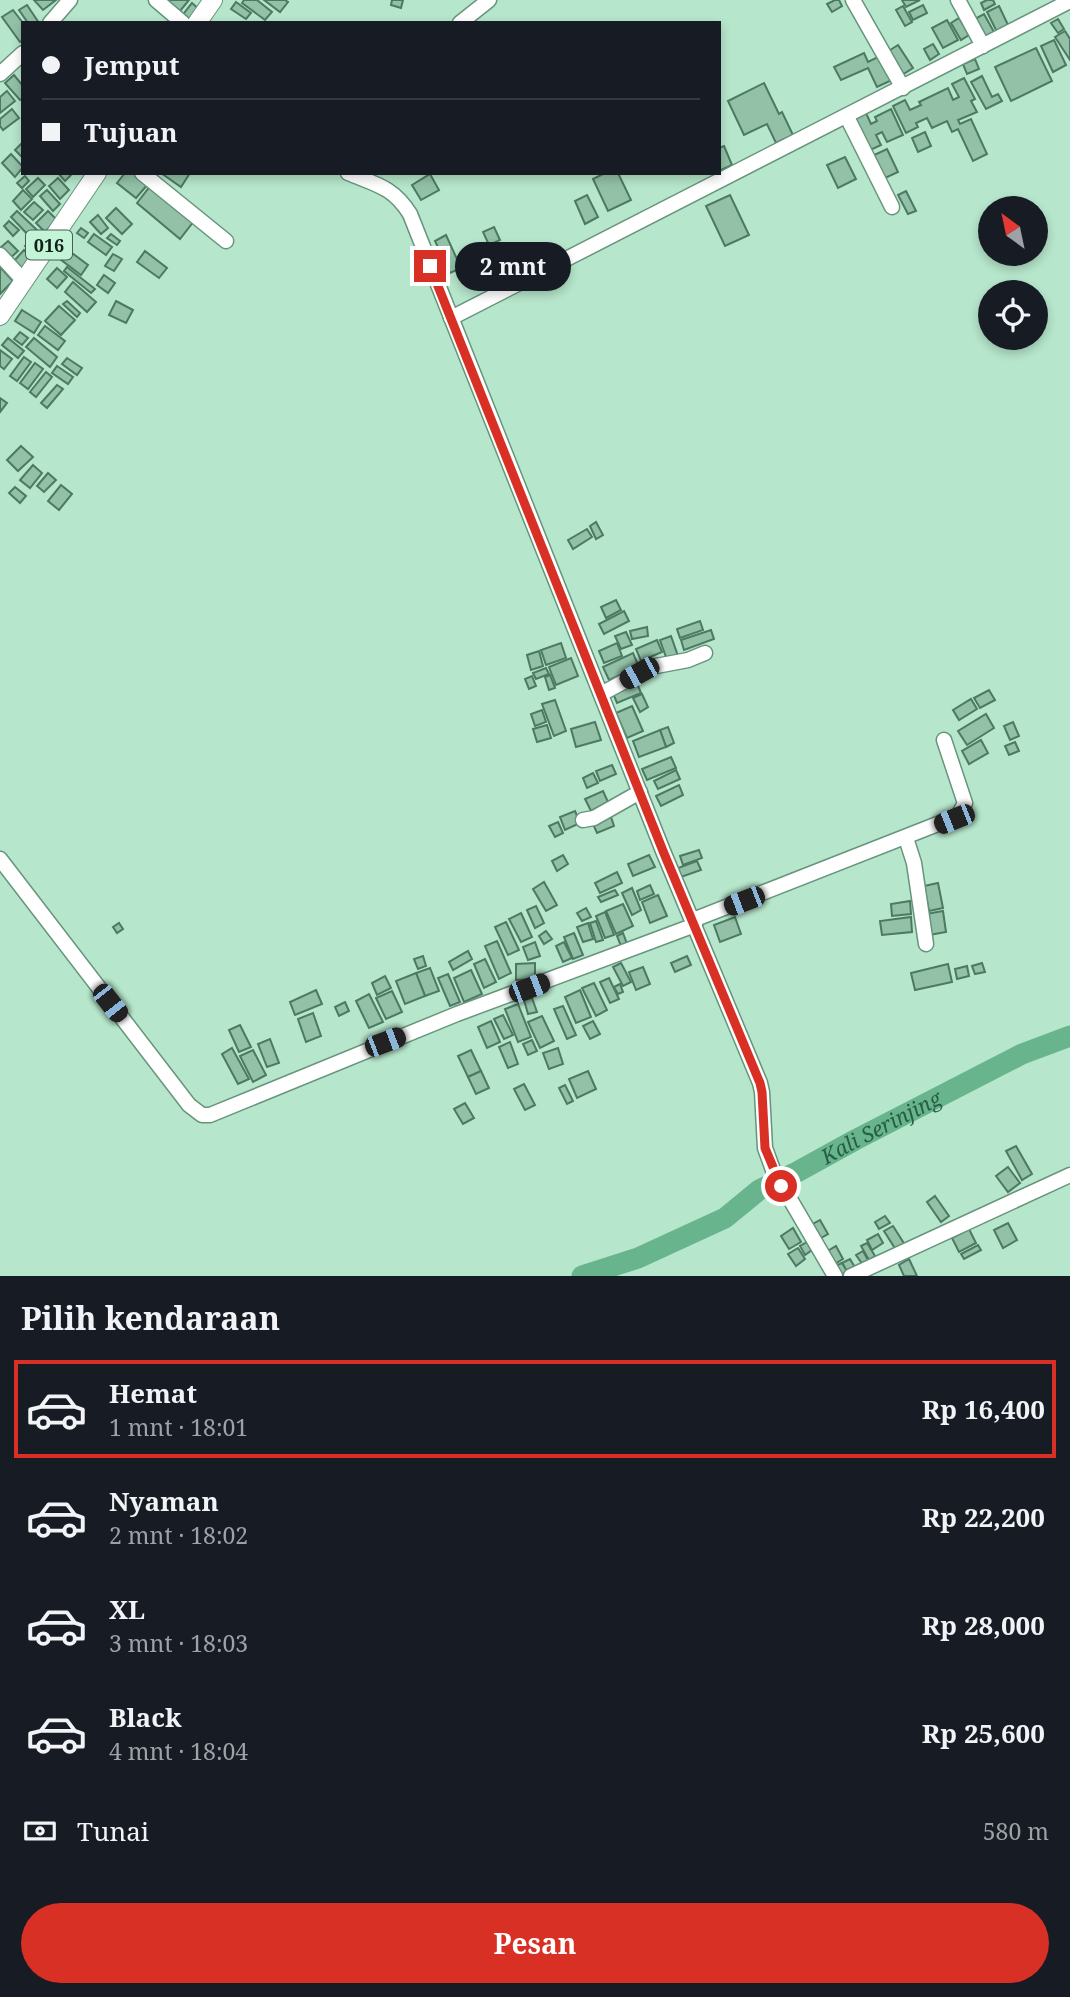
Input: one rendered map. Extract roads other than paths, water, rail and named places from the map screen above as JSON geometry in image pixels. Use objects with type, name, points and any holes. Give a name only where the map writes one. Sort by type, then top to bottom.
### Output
[{"type":"main road","points":[[198,21],[213,0]]},
{"type":"main road","name":"016","points":[[0,316],[96,175]]},
{"type":"street","points":[[52,21],[70,0]]},
{"type":"street","points":[[156,0],[181,21]]},
{"type":"street","points":[[463,21],[489,0]]},
{"type":"street","points":[[853,0],[903,88]]},
{"type":"street","points":[[958,0],[983,46]]},
{"type":"street","points":[[451,318],[1070,1]]},
{"type":"street","points":[[0,74],[21,58]]},
{"type":"street","points":[[847,117],[892,207]]},
{"type":"street","points":[[144,175],[226,241]]},
{"type":"street","points":[[353,175],[386,188],[400,199],[410,214],[640,792],[760,1083],[765,1148],[773,1170],[835,1276]]},
{"type":"street","points":[[0,255],[24,281]]},
{"type":"street","points":[[601,694],[654,665],[688,660],[705,653]]},
{"type":"street","points":[[0,859],[189,1105],[202,1115],[210,1115],[361,1052],[954,819],[965,803],[944,740]]},
{"type":"street","points":[[583,820],[594,818],[640,792]]},
{"type":"street","points":[[906,838],[914,863],[926,944]]},
{"type":"street","points":[[851,1276],[1070,1175]]},
{"type":"waterway","name":"Kali Serinjing","points":[[582,1276],[638,1258],[725,1218],[759,1190],[1022,1054],[1070,1036]]}]
